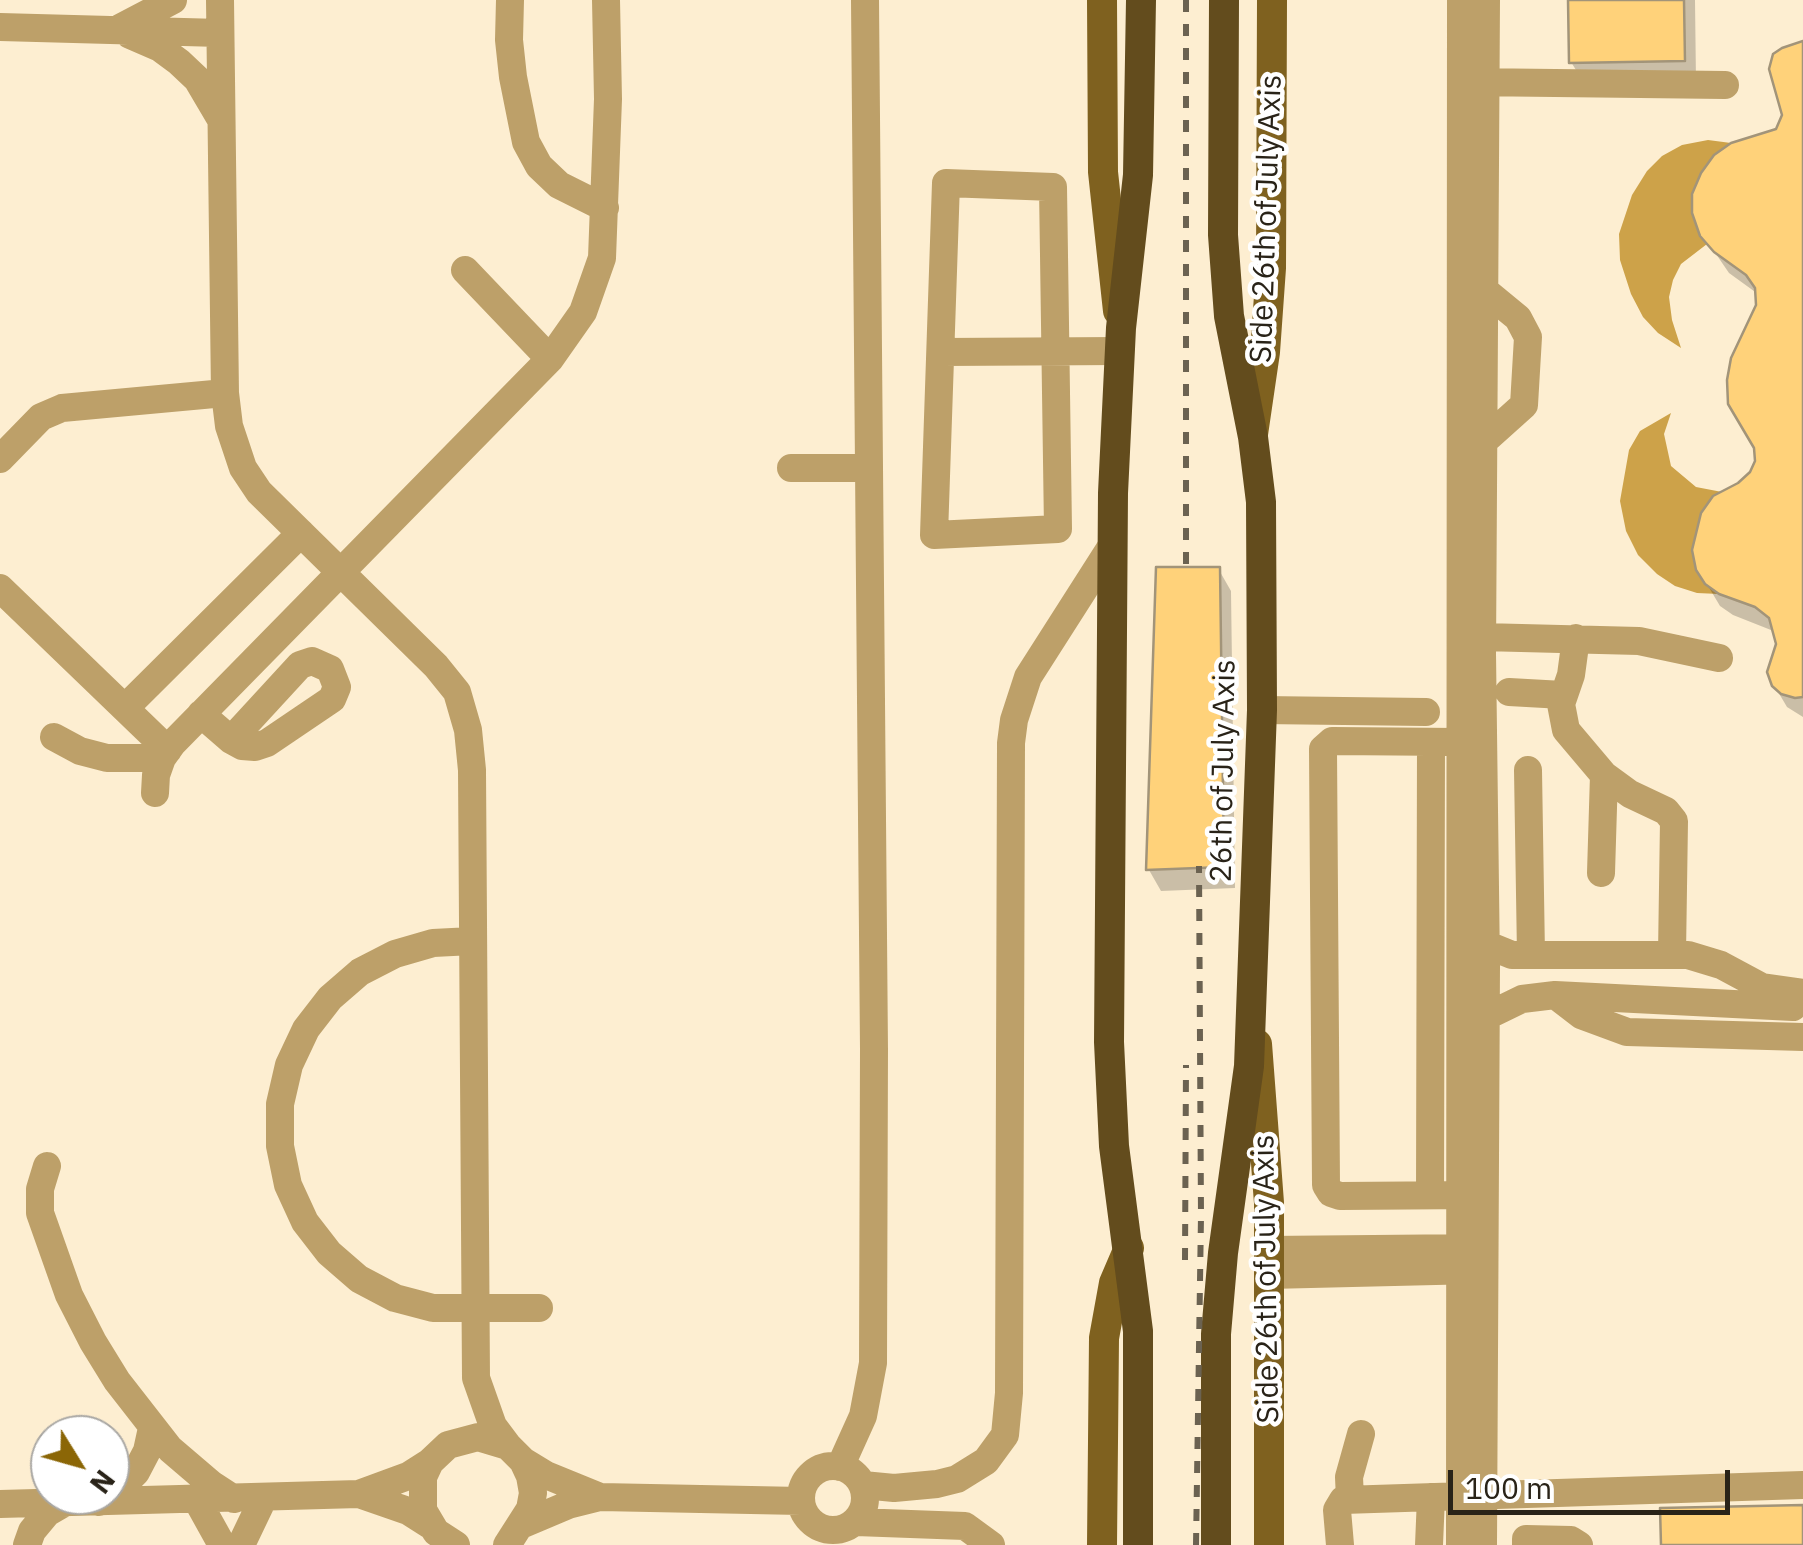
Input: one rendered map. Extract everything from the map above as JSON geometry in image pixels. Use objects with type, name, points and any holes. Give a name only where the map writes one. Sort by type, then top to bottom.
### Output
[{"type":"highway","points":[[1138,1545],[1138,1331],[1114,1146],[1109,1042],[1112,547],[1120,340],[1138,175],[1141,0]]},
{"type":"highway","name":"26th of July Axis","points":[[1216,1545],[1218,1308],[1253,1013],[1262,710],[1262,534],[1253,437],[1236,356],[1224,262],[1224,0]]},
{"type":"main road","points":[[1102,0],[1103,172],[1120,340]]},
{"type":"main road","name":"Side 26th of July Axis","points":[[1253,437],[1271,268],[1272,0]]},
{"type":"main road","name":"Side 26th of July Axis","points":[[1253,1013],[1264,1108],[1269,1545]]},
{"type":"main road","points":[[1102,1545],[1104,1338],[1110,1301],[1128,1248]]},
{"type":"street","points":[[114,30],[173,0]]},
{"type":"street","points":[[220,0],[225,394],[229,426],[243,468],[259,492],[436,666],[463,706],[472,770],[476,1378],[487,1414],[516,1454],[533,1493],[510,1537]]},
{"type":"street","points":[[510,0],[511,58],[518,116],[526,142],[540,166],[559,185],[605,208]]},
{"type":"street","points":[[155,793],[156,775],[165,754],[201,714],[568,337],[594,286],[602,258],[606,0]]},
{"type":"street","points":[[840,1466],[863,1416],[873,1363],[865,0]]},
{"type":"street","points":[[1430,1195],[1445,742],[1474,647],[1485,440],[1484,290],[1472,82],[1461,0]]},
{"type":"street","points":[[1472,1195],[1485,1017],[1485,944],[1474,647],[1472,82],[1486,0]]},
{"type":"street","points":[[0,26],[220,33]]},
{"type":"street","points":[[114,30],[138,37],[180,62],[211,99],[222,120]]},
{"type":"street","points":[[1472,82],[1725,85]]},
{"type":"street","points":[[946,183],[1053,187],[1055,352],[1058,529],[934,535],[946,183]]},
{"type":"street","points":[[465,270],[550,359]]},
{"type":"street","points":[[1484,290],[1518,318],[1528,337],[1524,404],[1485,440]]},
{"type":"street","points":[[942,352],[1055,352],[1120,340]]},
{"type":"street","points":[[0,459],[41,417],[62,408],[225,394]]},
{"type":"street","points":[[791,468],[870,468]]},
{"type":"street","points":[[125,708],[301,534]]},
{"type":"street","points":[[863,1485],[894,1488],[957,1479],[986,1461],[1005,1435],[1009,1374],[1011,743],[1028,678],[1112,547]]},
{"type":"street","points":[[0,588],[125,708],[165,754]]},
{"type":"street","points":[[1474,647],[1576,638],[1640,641],[1718,658]]},
{"type":"street","points":[[1576,638],[1561,713],[1566,730],[1604,775],[1630,794],[1666,811],[1674,821],[1672,954]]},
{"type":"street","points":[[1509,692],[1563,695]]},
{"type":"street","points":[[1262,710],[1426,712]]},
{"type":"street","points":[[201,714],[232,740]]},
{"type":"street","points":[[54,737],[107,758],[165,754]]},
{"type":"street","points":[[1445,742],[1332,741],[1324,749],[1326,1185],[1340,1196],[1472,1195]]},
{"type":"street","points":[[1445,742],[1472,1195],[1471,1496],[1475,1543],[1571,1540],[1579,1545]]},
{"type":"street","points":[[1528,770],[1531,955]]},
{"type":"street","points":[[1601,873],[1604,775]]},
{"type":"street","points":[[472,941],[433,943],[395,954],[360,972],[330,998],[306,1030],[289,1065],[278,1122],[280,1146],[288,1186],[305,1222],[329,1253],[360,1279],[395,1298],[434,1308],[539,1308]]},
{"type":"street","points":[[1485,944],[1505,954],[1672,954],[1705,959],[1762,987],[1803,993]]},
{"type":"street","points":[[1485,1017],[1522,999],[1555,995],[1803,1008]]},
{"type":"street","points":[[1555,995],[1581,1015],[1628,1032],[1803,1037]]},
{"type":"street","points":[[47,1166],[40,1189],[40,1212],[50,1246],[93,1342],[152,1428],[189,1468],[234,1499]]},
{"type":"street","points":[[1268,1263],[1472,1259]]},
{"type":"street","points":[[445,1538],[420,1493],[423,1477],[464,1419],[476,1378]]},
{"type":"street","points":[[130,1478],[147,1451],[152,1428]]},
{"type":"street","points":[[1350,1500],[1349,1477],[1361,1434]]},
{"type":"street","points":[[130,1501],[359,1494],[408,1476],[439,1453],[478,1437],[516,1454],[546,1475],[600,1497]]},
{"type":"street","points":[[852,1532],[865,1505],[863,1485],[854,1473],[840,1466],[820,1468],[805,1482],[800,1501],[807,1518],[821,1529],[852,1532],[965,1526],[992,1545]]},
{"type":"street","points":[[1340,1545],[1337,1510],[1343,1500],[1803,1485]]},
{"type":"street","points":[[359,1494],[408,1512],[445,1538]]},
{"type":"street","points":[[1429,1545],[1431,1496]]},
{"type":"street","points":[[510,1537],[568,1504],[600,1497],[800,1501]]},
{"type":"street","points":[[241,1545],[263,1498]]},
{"type":"street","points":[[197,1500],[222,1545]]},
{"type":"street","points":[[0,1504],[30,1503]]},
{"type":"street","points":[[27,1545],[45,1515]]},
{"type":"shaded area","points":[[1708,140],[1731,143],[1714,155],[1692,194],[1692,213],[1707,244],[1681,264],[1673,280],[1669,297],[1681,348],[1643,317],[1620,260],[1619,234],[1632,195],[1647,171],[1662,156],[1682,145]]},
{"type":"shaded area","points":[[1671,413],[1664,434],[1671,466],[1696,487],[1722,492],[1713,496],[1701,513],[1692,550],[1696,570],[1705,584],[1719,594],[1675,586],[1657,574],[1638,555],[1626,531],[1620,501],[1629,450],[1640,431]]},
{"type":"building","points":[[1568,0],[1684,0],[1685,61],[1569,63]]},
{"type":"building","points":[[1803,41],[1803,697],[1795,698],[1772,686],[1767,672],[1776,644],[1769,618],[1755,607],[1719,594],[1705,584],[1696,570],[1692,550],[1701,513],[1713,496],[1750,472],[1755,461],[1754,448],[1728,404],[1727,380],[1731,358],[1756,305],[1755,288],[1746,275],[1714,252],[1700,236],[1692,213],[1692,194],[1714,155],[1731,143],[1776,129],[1782,115],[1769,69],[1773,54]]},
{"type":"building","points":[[1156,567],[1220,567],[1224,867],[1146,870]]},
{"type":"building","points":[[1803,1505],[1803,1545],[1661,1545],[1660,1508]]},
{"type":"railway","points":[[1186,0],[1186,568]]},
{"type":"railway","points":[[1196,1545],[1201,1216],[1199,866]]},
{"type":"railway","points":[[1185,1260],[1186,1065]]}]
